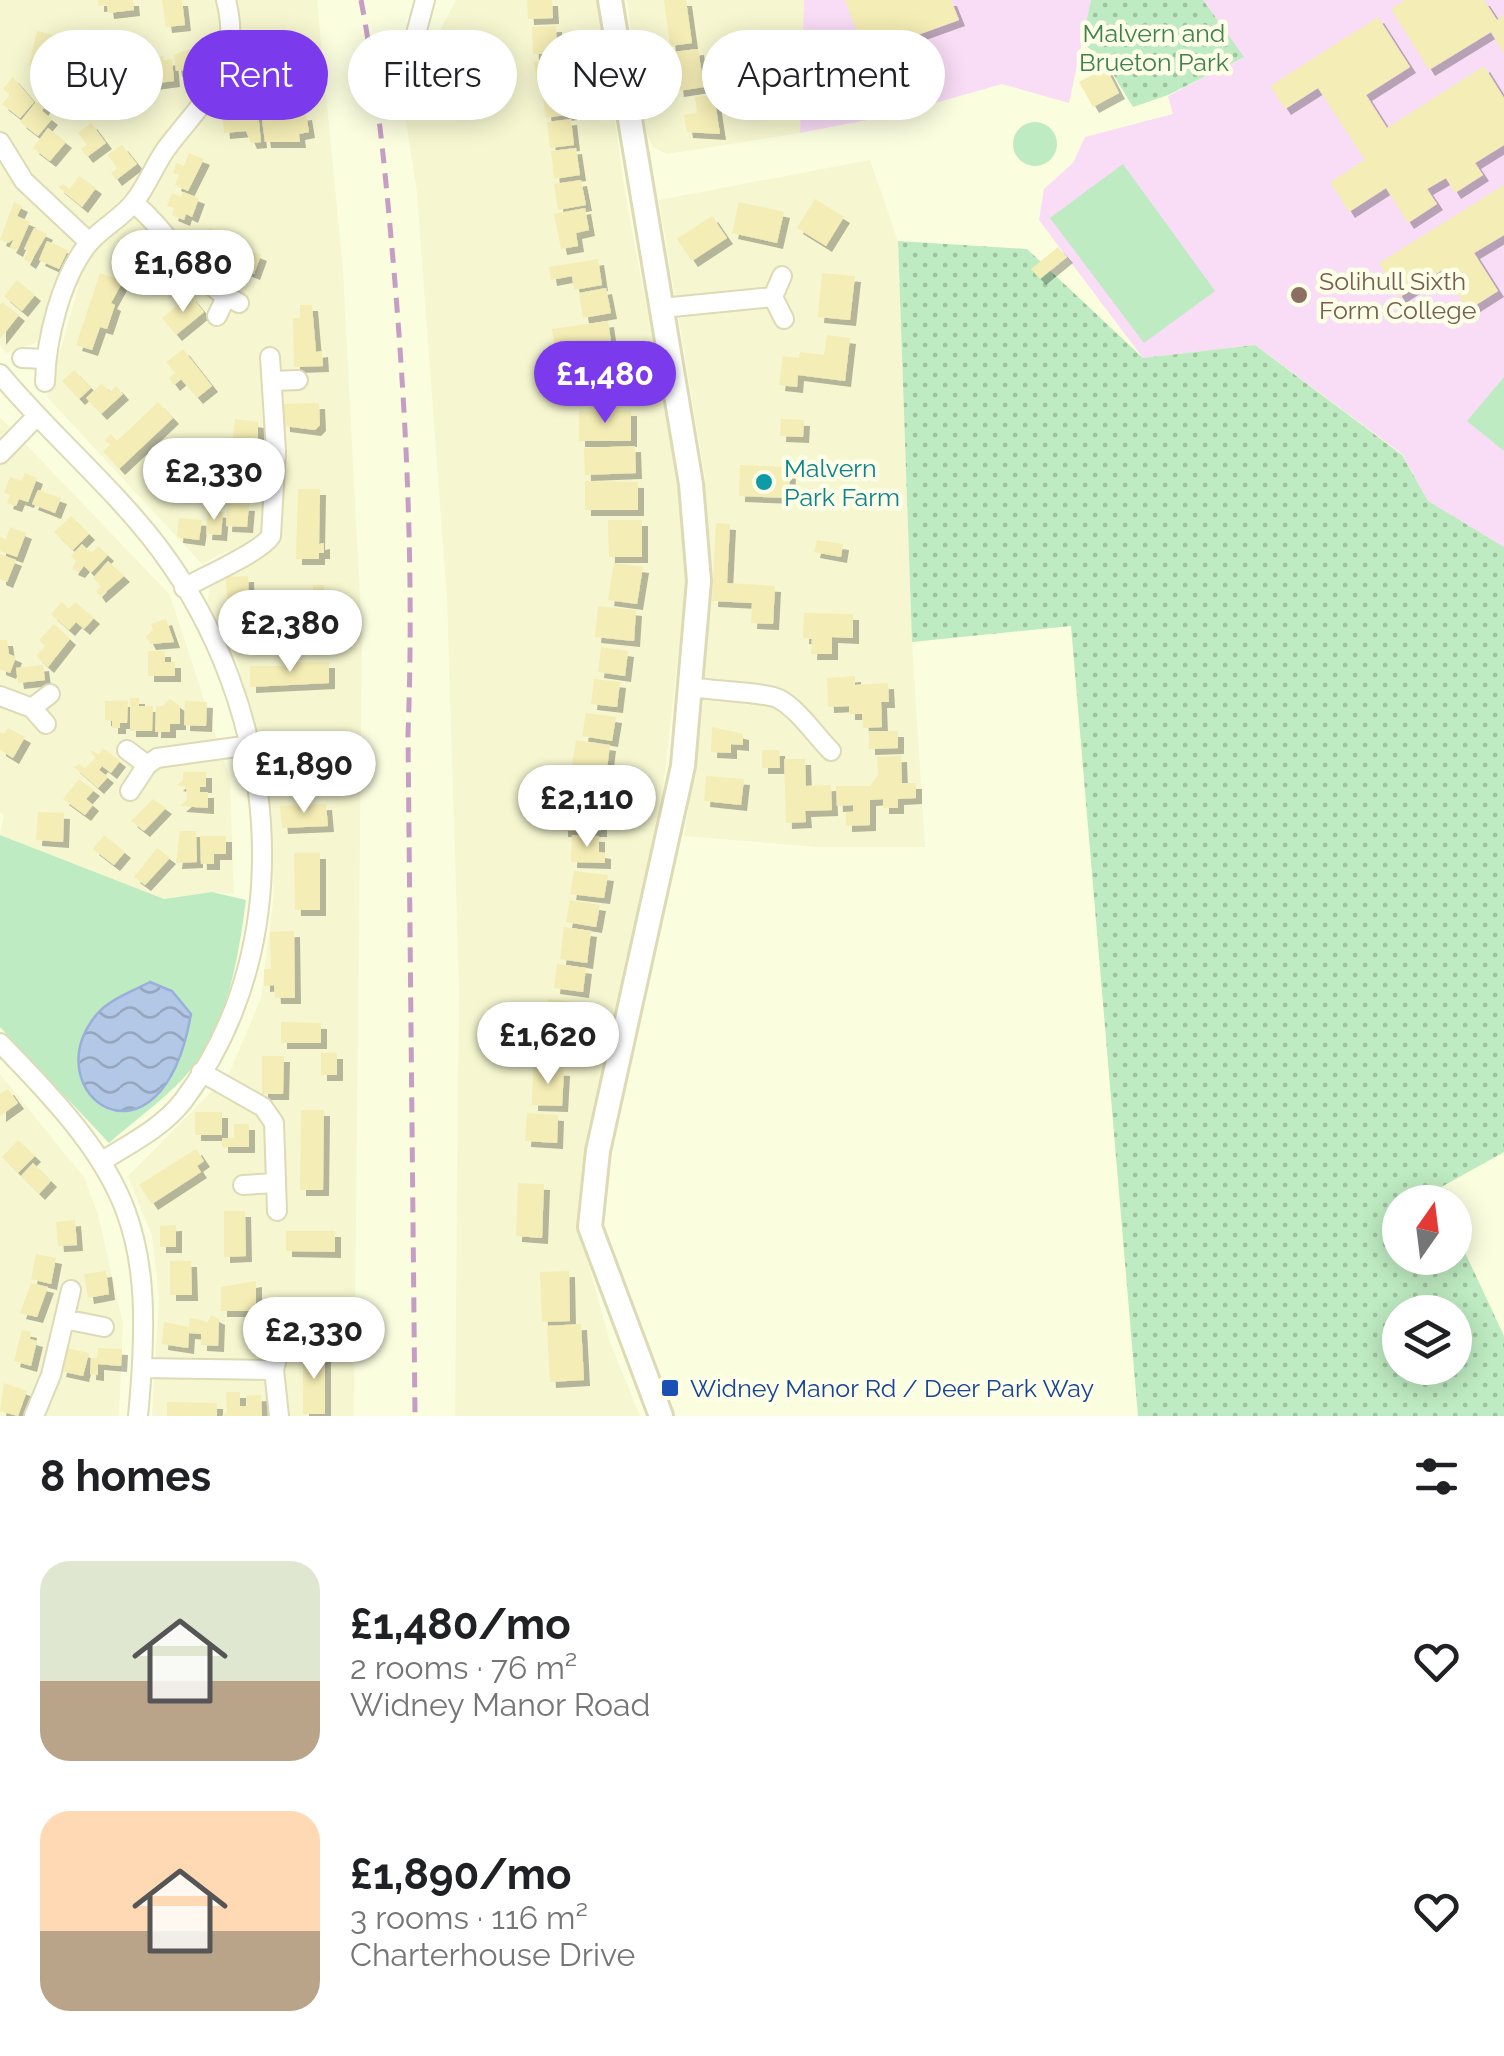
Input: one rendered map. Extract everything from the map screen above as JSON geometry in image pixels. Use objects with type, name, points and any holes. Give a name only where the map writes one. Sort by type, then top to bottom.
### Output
[{"type":"street","points":[[226,0],[230,30]]},
{"type":"street","points":[[417,30],[425,0]]},
{"type":"street","points":[[610,0],[696,526],[699,581],[691,687],[668,843],[598,1152],[590,1228],[661,1416]]},
{"type":"street","points":[[45,382],[46,359],[68,281],[90,242],[134,203],[157,162],[189,120]]},
{"type":"street","points":[[0,142],[24,181],[90,242]]},
{"type":"street","points":[[134,203],[158,224],[189,270],[232,300],[217,316]]},
{"type":"street","points":[[782,276],[773,297],[784,319]]},
{"type":"street","points":[[662,308],[773,297]]},
{"type":"street","points":[[184,588],[236,558],[264,548],[271,536],[275,522],[270,357]]},
{"type":"street","points":[[22,358],[46,359]]},
{"type":"street","points":[[0,374],[158,546],[184,588],[222,656],[251,745],[261,809],[262,903],[248,976],[228,1029],[181,1103],[156,1127],[104,1160]]},
{"type":"street","points":[[273,381],[298,380]]},
{"type":"street","points":[[0,454],[36,417]]},
{"type":"street","points":[[691,687],[737,696],[758,693],[781,700],[831,751]]},
{"type":"street","points":[[32,708],[50,694]]},
{"type":"street","points":[[0,696],[32,708],[46,724]]},
{"type":"street","points":[[130,791],[146,765],[157,758],[251,745]]},
{"type":"street","points":[[127,750],[146,765]]},
{"type":"street","points":[[0,1043],[60,1104],[104,1160],[128,1214],[142,1261],[138,1416]]},
{"type":"street","points":[[202,1072],[263,1107],[274,1123],[277,1211]]},
{"type":"street","points":[[243,1186],[275,1183]]},
{"type":"street","points":[[34,1416],[52,1375],[71,1290]]},
{"type":"street","points":[[64,1319],[104,1326]]},
{"type":"street","points":[[278,1350],[274,1370],[278,1416]]},
{"type":"street","points":[[142,1368],[274,1370]]},
{"type":"shaded area","points":[[0,0],[317,0],[320,30],[183,30],[183,120],[328,120],[328,114],[343,270],[362,637],[354,1416],[152,1416],[159,1298],[152,1236],[128,1176],[229,1074],[261,998],[274,894],[269,776],[236,657],[206,605],[210,588],[241,565],[229,550],[202,564],[47,397],[79,285],[60,280],[42,341],[6,353],[0,345]]},
{"type":"shaded area","points":[[456,0],[597,0],[601,30],[537,30],[537,120],[615,120],[679,478],[687,574],[658,835],[586,1155],[579,1230],[610,1342],[640,1416],[455,1416],[459,987],[447,599],[417,194],[406,120],[517,120],[517,30],[440,30]]},
{"type":"shaded area","points":[[627,0],[804,0],[803,30],[702,30],[702,120],[800,120],[800,133],[667,154],[653,147],[642,120],[682,120],[682,30],[631,30]]},
{"type":"shaded area","points":[[804,0],[1091,0],[1069,103],[1002,84],[945,100],[945,30],[803,30]]},
{"type":"shaded area","name":"Solihull Sixth Form College","points":[[1203,0],[1504,0],[1504,547],[1428,501],[1402,454],[1255,345],[1143,358],[1039,220],[1044,189],[1073,163],[1085,137],[1173,114],[1168,96],[1243,57]]},
{"type":"shaded area","points":[[800,120],[867,120],[800,133]]},
{"type":"shaded area","points":[[870,160],[898,241],[912,642],[925,847],[817,847],[684,836],[701,727],[709,622],[705,478],[659,200]]},
{"type":"shaded area","points":[[0,417],[170,595],[230,779],[234,894],[212,892],[164,899],[0,835],[4,815],[0,812]]},
{"type":"shaded area","points":[[0,1074],[84,1177],[98,1214],[123,1324],[119,1416],[0,1416]]},
{"type":"green space","name":"Malvern and Brueton Park","points":[[1091,0],[1203,0],[1244,57],[1168,95],[1133,107],[1107,64],[1082,42]]},
{"type":"green space","points":[[1035,122],[1050,129],[1057,144],[1050,159],[1035,166],[1020,159],[1013,144],[1020,129]]},
{"type":"green space","points":[[1123,164],[1215,291],[1144,343],[1050,218]]},
{"type":"green space","points":[[898,241],[1027,249],[1143,358],[1255,345],[1402,455],[1428,501],[1504,547],[1504,1152],[1445,1185],[1382,1185],[1382,1275],[1472,1275],[1472,1267],[1504,1336],[1504,1416],[1138,1416],[1071,626],[912,642]]},
{"type":"green space","points":[[1504,377],[1504,451],[1467,421]]},
{"type":"green space","points":[[0,835],[164,899],[212,892],[246,900],[231,985],[208,1044],[177,1085],[109,1143],[0,1027]]},
{"type":"water","points":[[150,982],[172,991],[191,1014],[176,1066],[154,1097],[131,1110],[108,1108],[90,1094],[80,1072],[81,1044],[102,1009]]},
{"type":"building","points":[[98,0],[133,0],[134,10],[108,13],[107,5],[98,6]]},
{"type":"building","points":[[162,0],[182,0],[185,25],[166,27]]},
{"type":"building","points":[[527,0],[552,0],[553,18],[528,19]]},
{"type":"building","points":[[664,0],[686,0],[692,43],[682,44],[682,30],[668,30]]},
{"type":"building","points":[[845,0],[951,0],[959,20],[931,30],[856,30]]},
{"type":"building","points":[[1405,0],[1484,0],[1497,20],[1504,15],[1504,54],[1491,32],[1429,70],[1391,9]]},
{"type":"building","points":[[1378,17],[1410,67],[1366,95],[1387,128],[1484,66],[1504,98],[1504,145],[1475,163],[1483,175],[1455,193],[1446,178],[1427,189],[1437,204],[1408,223],[1386,188],[1349,212],[1330,182],[1365,160],[1318,88],[1285,109],[1270,86]]},
{"type":"building","points":[[556,26],[556,30],[537,30],[537,54],[533,54],[532,27]]},
{"type":"building","points":[[698,49],[702,87],[682,90],[682,51]]},
{"type":"building","points":[[183,51],[183,70],[176,71],[174,55]]},
{"type":"building","points":[[163,56],[164,60],[172,59],[174,81],[163,82]]},
{"type":"building","points":[[1106,68],[1119,93],[1093,107],[1079,82]]},
{"type":"building","points":[[13,77],[30,97],[30,107],[20,118],[2,104],[10,95],[3,89]]},
{"type":"building","points":[[702,96],[702,120],[718,120],[720,134],[687,132],[684,115],[697,113],[695,97]]},
{"type":"building","points":[[30,110],[30,120],[51,120],[38,136],[20,122]]},
{"type":"building","points":[[223,120],[259,120],[261,142],[251,143],[246,131],[224,133]]},
{"type":"building","points":[[262,120],[307,120],[309,132],[299,134],[300,142],[265,142]]},
{"type":"building","points":[[571,120],[574,145],[550,148],[547,122]]},
{"type":"building","points":[[91,123],[106,143],[87,157],[81,149],[87,145],[78,133]]},
{"type":"building","points":[[48,128],[66,142],[50,161],[33,148]]},
{"type":"building","points":[[122,145],[137,164],[116,180],[111,173],[117,168],[108,155]]},
{"type":"building","points":[[576,148],[580,175],[554,179],[551,151]]},
{"type":"building","points":[[189,153],[204,159],[188,191],[175,185],[179,175],[173,173],[176,163],[184,166]]},
{"type":"building","points":[[79,176],[96,188],[82,207],[58,187],[63,184],[70,189]]},
{"type":"building","points":[[581,180],[586,205],[558,210],[554,184]]},
{"type":"building","points":[[1504,185],[1504,235],[1474,253],[1498,291],[1468,310],[1442,270],[1400,297],[1379,263]]},
{"type":"building","points":[[183,192],[199,198],[192,217],[186,214],[184,220],[172,215],[174,208],[167,206],[172,193],[181,197]]},
{"type":"building","points":[[815,199],[844,217],[826,246],[797,228]]},
{"type":"building","points":[[14,202],[22,206],[17,216],[30,222],[17,251],[10,247],[14,239],[8,243],[0,240]]},
{"type":"building","points":[[739,202],[784,212],[777,243],[732,233]]},
{"type":"building","points":[[585,208],[589,230],[576,233],[578,246],[561,249],[554,214]]},
{"type":"building","points":[[712,216],[727,238],[692,261],[677,239]]},
{"type":"building","points":[[34,228],[47,234],[30,263],[24,259],[28,251],[24,249]]},
{"type":"building","points":[[210,228],[227,239],[230,233],[241,237],[238,246],[261,255],[254,274],[214,258],[216,253],[202,247]]},
{"type":"building","points":[[148,229],[163,247],[151,257],[155,262],[148,269],[144,264],[133,273],[127,266],[121,271],[111,259]]},
{"type":"building","points":[[47,241],[68,250],[59,269],[39,260]]},
{"type":"building","points":[[1058,247],[1067,257],[1040,279],[1031,269]]},
{"type":"building","points":[[598,259],[602,285],[574,290],[572,276],[551,280],[549,267]]},
{"type":"building","points":[[100,273],[123,281],[111,303],[115,305],[107,329],[100,327],[92,350],[76,345]]},
{"type":"building","points":[[822,273],[855,276],[850,320],[818,317]]},
{"type":"building","points":[[17,280],[35,295],[22,311],[4,296]]},
{"type":"building","points":[[606,288],[611,313],[583,318],[579,293]]},
{"type":"building","points":[[190,295],[204,312],[176,335],[162,318]]},
{"type":"building","points":[[2,302],[19,315],[0,339],[0,305]]},
{"type":"building","points":[[300,305],[312,305],[316,352],[322,351],[323,366],[294,367],[293,318],[300,318]]},
{"type":"building","points":[[608,321],[611,342],[563,349],[562,342],[554,343],[552,329]]},
{"type":"building","points":[[827,335],[850,338],[845,381],[798,375],[797,387],[779,385],[783,356],[799,358],[800,352],[824,355]]},
{"type":"building","points":[[183,349],[212,386],[197,398],[181,379],[174,385],[169,378],[175,373],[166,362]]},
{"type":"building","points":[[597,351],[597,357],[615,355],[619,391],[594,394],[592,375],[578,376],[576,353]]},
{"type":"building","points":[[74,370],[91,388],[79,399],[62,381]]},
{"type":"building","points":[[102,383],[110,392],[116,386],[123,394],[101,414],[86,398]]},
{"type":"building","points":[[158,402],[173,418],[119,469],[103,451],[110,445],[105,440],[111,434],[117,441]]},
{"type":"building","points":[[319,403],[320,425],[315,430],[284,426],[283,404]]},
{"type":"building","points":[[631,410],[631,441],[579,441],[579,411]]},
{"type":"building","points":[[235,419],[258,422],[258,462],[252,462],[245,479],[220,476],[221,467],[230,468]]},
{"type":"building","points":[[781,419],[804,420],[803,437],[780,436]]},
{"type":"building","points":[[635,446],[636,473],[585,475],[584,448]]},
{"type":"building","name":"Malvern Park Farm","points":[[740,465],[790,467],[789,498],[739,496]]},
{"type":"building","points":[[25,473],[37,478],[28,502],[19,499],[16,506],[7,503],[10,495],[4,493],[10,477],[22,481]]},
{"type":"building","points":[[585,481],[638,482],[638,510],[585,510]]},
{"type":"building","points":[[298,489],[320,489],[319,544],[324,543],[324,553],[319,553],[319,559],[296,559]]},
{"type":"building","points":[[38,490],[61,498],[55,513],[32,504]]},
{"type":"building","points":[[227,504],[249,505],[247,527],[226,526]]},
{"type":"building","points":[[208,511],[223,512],[221,535],[206,534]]},
{"type":"building","points":[[71,516],[89,534],[73,550],[54,532]]},
{"type":"building","points":[[179,518],[202,520],[199,540],[177,537]]},
{"type":"building","points":[[608,520],[642,520],[642,557],[609,557]]},
{"type":"building","points":[[716,523],[730,524],[727,583],[775,586],[773,624],[751,623],[752,603],[712,601]]},
{"type":"building","points":[[10,527],[26,533],[17,557],[0,551],[0,537],[6,539]]},
{"type":"building","points":[[817,540],[843,544],[841,557],[814,552]]},
{"type":"building","points":[[82,544],[91,553],[98,546],[108,555],[91,573],[84,566],[79,572],[72,569],[76,561],[71,556]]},
{"type":"building","points":[[0,554],[16,560],[7,582],[0,579]]},
{"type":"building","points":[[108,561],[124,576],[100,597],[96,591],[101,586],[93,578]]},
{"type":"building","points":[[614,563],[643,567],[637,604],[608,600]]},
{"type":"building","points":[[248,576],[250,630],[236,631],[236,623],[228,623],[226,577]]},
{"type":"building","points":[[313,585],[324,585],[325,614],[280,615],[279,593],[313,592]]},
{"type":"building","points":[[62,602],[69,609],[75,602],[94,618],[84,629],[76,622],[69,630],[51,614]]},
{"type":"building","points":[[598,606],[636,610],[634,641],[595,637]]},
{"type":"building","points":[[804,613],[853,614],[853,638],[832,637],[832,654],[811,654],[812,639],[803,638]]},
{"type":"building","points":[[166,619],[174,642],[150,644],[146,636],[153,630],[151,624]]},
{"type":"building","points":[[54,624],[70,639],[48,667],[36,656],[45,646],[39,640]]},
{"type":"building","points":[[0,640],[7,640],[9,654],[16,657],[10,673],[0,669]]},
{"type":"building","points":[[601,647],[628,651],[625,676],[598,672]]},
{"type":"building","points":[[148,651],[165,651],[165,662],[175,662],[175,676],[148,676]]},
{"type":"building","points":[[294,662],[329,662],[329,683],[250,687],[250,666],[294,666]]},
{"type":"building","points":[[43,665],[45,680],[18,683],[16,668]]},
{"type":"building","points":[[855,676],[855,685],[888,683],[889,702],[881,702],[882,727],[863,728],[862,714],[849,714],[849,706],[828,707],[827,678]]},
{"type":"building","points":[[594,679],[620,682],[617,707],[591,704]]},
{"type":"building","points":[[130,698],[139,698],[139,706],[153,706],[152,731],[130,731]]},
{"type":"building","points":[[170,699],[180,706],[180,724],[170,724],[170,732],[155,732],[156,706],[163,706]]},
{"type":"building","points":[[105,701],[128,701],[127,723],[112,728],[112,721],[105,720]]},
{"type":"building","points":[[185,701],[207,702],[206,726],[184,725]]},
{"type":"building","points":[[586,713],[616,717],[612,741],[582,736]]},
{"type":"building","points":[[712,727],[743,734],[743,745],[731,744],[731,753],[711,752]]},
{"type":"building","points":[[8,728],[25,737],[13,758],[0,750],[0,732],[4,734]]},
{"type":"building","points":[[869,731],[898,731],[898,748],[869,749]]},
{"type":"building","points":[[317,738],[319,762],[274,765],[272,741]]},
{"type":"building","points":[[576,740],[610,745],[607,769],[572,765]]},
{"type":"building","points":[[103,748],[120,761],[111,773],[102,766],[99,770],[108,777],[98,788],[74,767],[79,764],[85,768],[95,758],[90,750],[99,754]]},
{"type":"building","points":[[762,750],[779,750],[780,768],[762,768]]},
{"type":"building","points":[[901,756],[902,783],[916,783],[916,798],[898,799],[898,808],[883,808],[883,799],[870,800],[870,825],[846,826],[846,812],[853,812],[853,805],[837,806],[836,786],[870,786],[878,775],[877,757]]},
{"type":"building","points":[[784,759],[805,759],[806,786],[831,785],[832,810],[805,811],[806,822],[786,823]]},
{"type":"building","points":[[569,771],[602,773],[600,799],[576,798],[576,784],[566,783]]},
{"type":"building","points":[[183,772],[206,772],[206,787],[200,787],[200,792],[208,792],[208,808],[180,806],[187,800],[186,787],[177,785],[183,780]]},
{"type":"building","points":[[706,776],[744,779],[741,805],[704,801]]},
{"type":"building","points":[[79,779],[94,790],[86,799],[93,805],[85,815],[63,799]]},
{"type":"building","points":[[153,799],[166,808],[144,831],[131,821]]},
{"type":"building","points":[[560,803],[601,804],[601,831],[562,831],[562,817],[570,817],[570,811],[559,811]]},
{"type":"building","points":[[326,804],[328,826],[282,828],[280,806]]},
{"type":"building","points":[[38,812],[64,813],[63,842],[36,840]]},
{"type":"building","points":[[180,831],[196,831],[197,862],[176,863]]},
{"type":"building","points":[[104,835],[125,852],[114,865],[93,849]]},
{"type":"building","points":[[572,835],[599,836],[599,852],[605,853],[605,863],[571,862]]},
{"type":"building","points":[[200,836],[226,836],[226,854],[214,854],[214,864],[201,864]]},
{"type":"building","points":[[157,848],[170,858],[145,885],[134,877]]},
{"type":"building","points":[[294,853],[320,853],[320,910],[295,910]]},
{"type":"building","points":[[574,871],[608,875],[604,898],[570,894]]},
{"type":"building","points":[[570,900],[600,905],[596,927],[566,922]]},
{"type":"building","points":[[564,927],[591,931],[587,963],[560,959]]},
{"type":"building","points":[[294,931],[295,998],[275,998],[274,985],[264,986],[264,969],[271,969],[270,932]]},
{"type":"building","points":[[557,964],[586,968],[583,992],[554,988]]},
{"type":"building","points":[[548,999],[576,1002],[573,1031],[545,1028]]},
{"type":"building","points":[[281,1022],[321,1023],[321,1043],[281,1043]]},
{"type":"building","points":[[541,1038],[573,1039],[572,1060],[540,1058]]},
{"type":"building","points":[[321,1053],[337,1053],[337,1075],[321,1075]]},
{"type":"building","points":[[262,1056],[284,1056],[283,1094],[262,1094]]},
{"type":"building","points":[[533,1068],[564,1070],[562,1106],[532,1105]]},
{"type":"building","points":[[8,1089],[18,1103],[0,1116],[0,1094]]},
{"type":"building","points":[[301,1110],[324,1110],[323,1190],[300,1190]]},
{"type":"building","points":[[195,1112],[222,1112],[222,1135],[195,1135]]},
{"type":"building","points":[[527,1113],[558,1115],[557,1143],[525,1141]]},
{"type":"building","points":[[234,1124],[249,1124],[249,1147],[222,1147],[222,1138],[234,1138]]},
{"type":"building","points":[[18,1140],[35,1156],[18,1173],[2,1157]]},
{"type":"building","points":[[196,1149],[204,1161],[197,1166],[201,1172],[152,1204],[139,1185]]},
{"type":"building","points":[[33,1163],[51,1181],[39,1194],[21,1176]]},
{"type":"building","points":[[518,1183],[544,1184],[542,1238],[516,1236]]},
{"type":"building","points":[[224,1211],[245,1211],[246,1256],[224,1257]]},
{"type":"building","points":[[75,1220],[77,1245],[58,1246],[56,1222]]},
{"type":"building","points":[[176,1225],[176,1247],[160,1247],[160,1226]]},
{"type":"building","points":[[286,1231],[335,1231],[335,1252],[286,1251]]},
{"type":"building","points":[[36,1254],[56,1258],[51,1284],[31,1279]]},
{"type":"building","points":[[170,1261],[191,1261],[192,1295],[170,1295]]},
{"type":"building","points":[[106,1271],[109,1294],[88,1298],[84,1274]]},
{"type":"building","points":[[569,1271],[570,1321],[542,1322],[540,1272]]},
{"type":"building","points":[[256,1281],[256,1311],[221,1311],[221,1287]]},
{"type":"building","points":[[31,1283],[48,1287],[37,1317],[20,1313]]},
{"type":"building","points":[[298,1302],[320,1302],[321,1344],[299,1345]]},
{"type":"building","points":[[211,1315],[219,1319],[218,1346],[201,1345],[201,1334],[189,1333],[188,1348],[162,1344],[164,1322],[189,1327],[190,1318],[208,1322]]},
{"type":"building","points":[[581,1324],[584,1380],[550,1382],[547,1326]]},
{"type":"building","points":[[22,1330],[31,1332],[30,1339],[37,1341],[31,1366],[14,1361]]},
{"type":"building","points":[[66,1348],[89,1353],[83,1376],[60,1371]]},
{"type":"building","points":[[98,1348],[122,1349],[121,1366],[98,1364],[98,1375],[90,1374],[91,1358],[97,1358]]},
{"type":"building","points":[[303,1351],[325,1351],[325,1414],[303,1414]]},
{"type":"building","points":[[4,1383],[27,1391],[18,1416],[0,1411]]},
{"type":"building","points":[[226,1392],[240,1392],[240,1406],[247,1406],[246,1396],[261,1395],[262,1416],[222,1416],[227,1412]]},
{"type":"building","points":[[167,1402],[217,1403],[217,1416],[167,1416]]},
{"type":"railway","points":[[361,0],[388,203],[408,502],[415,1416]]},
{"type":"place","name":"Solihull Sixth Form College","points":[[1299,295]]},
{"type":"place","name":"Malvern Park Farm","points":[[764,482]]},
{"type":"place","name":"Widney Manor Rd / Deer Park Way","points":[[670,1388]]}]
